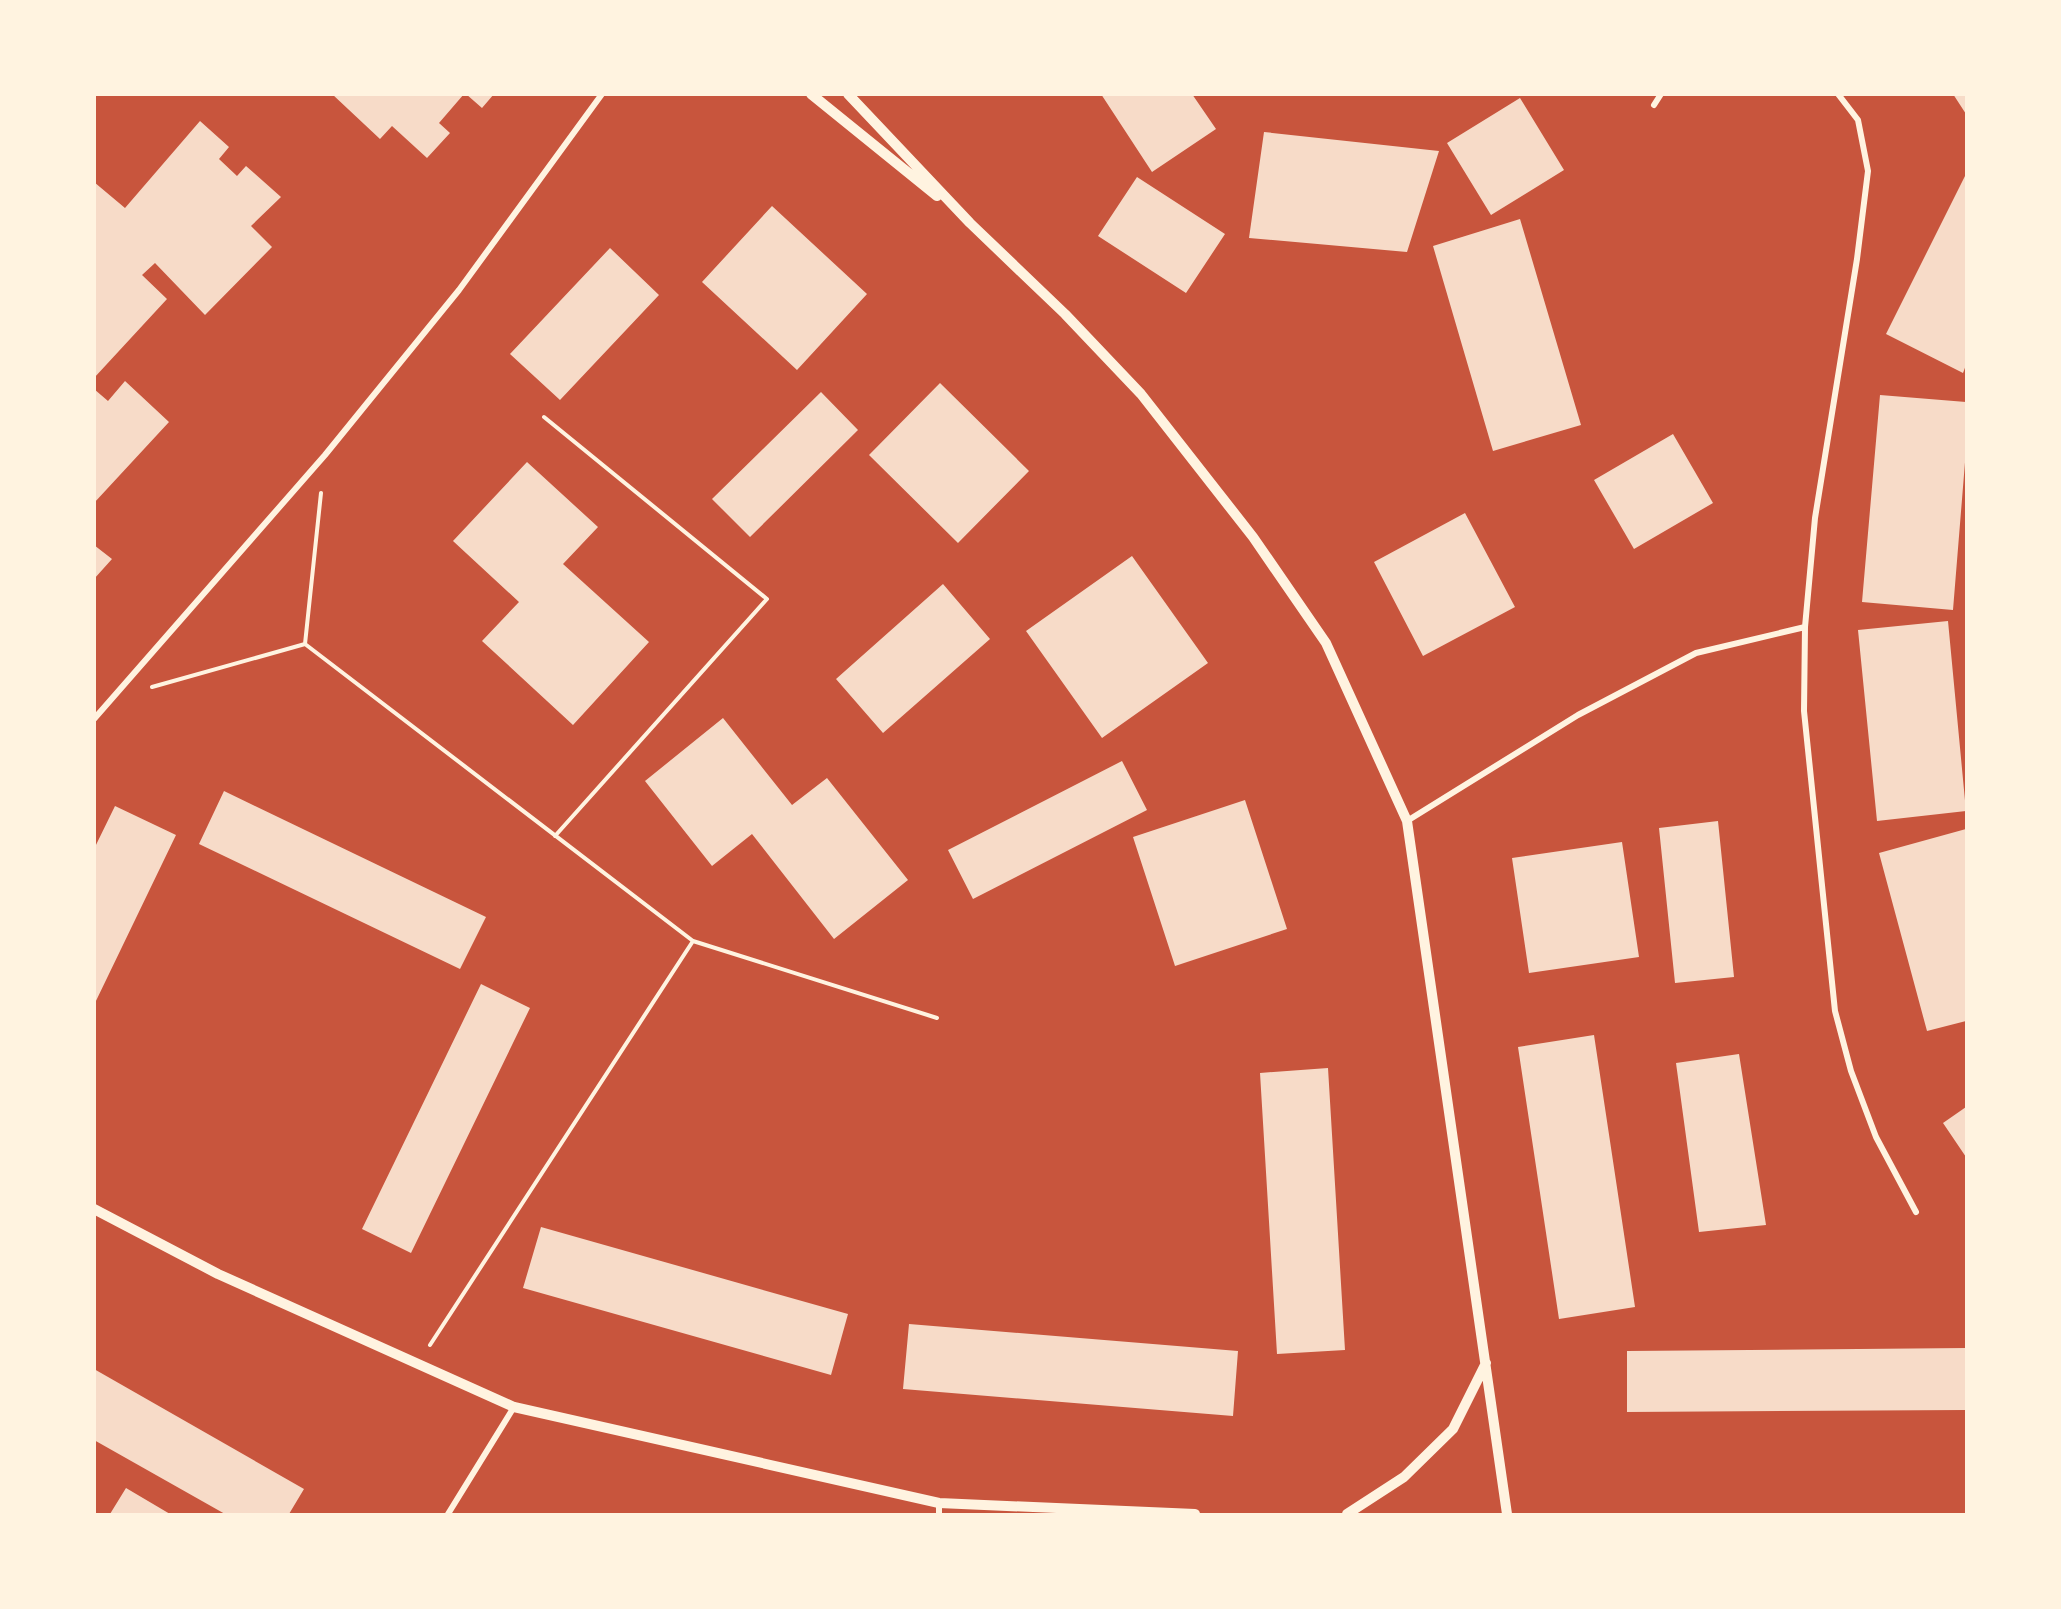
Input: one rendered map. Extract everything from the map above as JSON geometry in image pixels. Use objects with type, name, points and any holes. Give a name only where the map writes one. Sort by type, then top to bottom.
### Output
[{"type":"street","points":[[94,719],[325,455],[459,290],[602,94]]},
{"type":"street","points":[[811,94],[970,223]]},
{"type":"street","points":[[848,94],[970,223],[1065,314],[1141,394],[1253,537],[1326,644],[1407,820],[1507,1515]]},
{"type":"street","points":[[1654,105],[1661,94]]},
{"type":"street","points":[[1838,94],[1858,120],[1868,171],[1857,259],[1815,518],[1805,627],[1804,711],[1835,1011],[1851,1071],[1876,1137],[1916,1212]]},
{"type":"street","points":[[1407,820],[1578,716],[1696,653],[1805,627]]},
{"type":"street","points":[[94,1209],[218,1274],[514,1407],[939,1509],[1196,1515]]},
{"type":"street","points":[[1347,1515],[1404,1477],[1453,1429],[1486,1363]]},
{"type":"street","points":[[448,1515],[514,1407]]},
{"type":"path","points":[[544,417],[767,599],[555,836]]},
{"type":"path","points":[[305,644],[325,455]]},
{"type":"path","points":[[305,644],[693,941],[937,1018]]},
{"type":"path","points":[[114,698],[305,644]]},
{"type":"path","points":[[418,1363],[693,941]]},
{"type":"building","points":[[332,94],[464,94],[439,123],[450,133],[427,158],[392,126],[380,139]]},
{"type":"building","points":[[466,94],[494,94],[482,108]]},
{"type":"building","points":[[1101,94],[1192,94],[1216,129],[1152,172]]},
{"type":"building","points":[[1953,94],[1966,94],[1966,114]]},
{"type":"building","points":[[1520,98],[1564,170],[1491,215],[1447,143]]},
{"type":"building","points":[[200,121],[229,147],[219,159],[237,176],[246,166],[281,197],[251,226],[272,247],[205,315],[155,263],[142,275],[167,299],[94,378],[94,182],[125,208]]},
{"type":"building","points":[[1264,132],[1439,151],[1407,252],[1249,238]]},
{"type":"building","points":[[1966,174],[1966,365],[1963,373],[1886,334]]},
{"type":"building","points":[[1137,177],[1225,234],[1186,293],[1098,236]]},
{"type":"building","points":[[772,206],[867,294],[797,370],[702,282]]},
{"type":"building","points":[[1520,219],[1581,425],[1493,451],[1433,246]]},
{"type":"building","points":[[610,248],[659,295],[560,400],[510,354]]},
{"type":"building","points":[[125,381],[169,422],[94,503],[94,389],[108,401]]},
{"type":"building","points":[[940,383],[1029,471],[958,543],[869,455]]},
{"type":"building","points":[[821,392],[858,430],[750,537],[712,499]]},
{"type":"building","points":[[1880,395],[1966,402],[1966,450],[1953,610],[1862,602]]},
{"type":"building","points":[[1673,434],[1713,503],[1634,549],[1594,480]]},
{"type":"building","points":[[527,462],[598,527],[563,564],[649,642],[573,725],[482,641],[519,602],[453,541]]},
{"type":"building","points":[[1465,513],[1515,607],[1423,656],[1374,562]]},
{"type":"building","points":[[94,545],[112,559],[94,579]]},
{"type":"building","points":[[1132,556],[1208,663],[1102,738],[1026,631]]},
{"type":"building","points":[[943,584],[990,639],[883,733],[836,679]]},
{"type":"building","points":[[1948,621],[1966,811],[1877,821],[1858,630]]},
{"type":"building","points":[[723,718],[792,805],[827,778],[908,880],[834,939],[752,834],[712,866],[645,781]]},
{"type":"building","points":[[1122,761],[1147,810],[973,899],[948,850]]},
{"type":"building","points":[[224,791],[486,917],[460,969],[199,844]]},
{"type":"building","points":[[1245,800],[1287,929],[1175,966],[1133,837]]},
{"type":"building","points":[[115,806],[176,835],[94,1005],[94,849]]},
{"type":"building","points":[[1718,821],[1734,977],[1675,983],[1659,828]]},
{"type":"building","points":[[1966,829],[1966,1021],[1927,1031],[1879,853]]},
{"type":"building","points":[[1622,842],[1639,957],[1529,973],[1512,858]]},
{"type":"building","points":[[481,984],[530,1008],[411,1253],[362,1229]]},
{"type":"building","points":[[1594,1035],[1635,1307],[1559,1319],[1518,1047]]},
{"type":"building","points":[[1739,1054],[1766,1225],[1699,1232],[1676,1063]]},
{"type":"building","points":[[1328,1068],[1345,1350],[1277,1354],[1260,1073]]},
{"type":"building","points":[[1966,1107],[1966,1157],[1943,1123]]},
{"type":"building","points":[[541,1227],[848,1314],[831,1375],[523,1288]]},
{"type":"building","points":[[909,1324],[1238,1351],[1233,1416],[903,1389]]},
{"type":"building","points":[[1966,1348],[1966,1410],[1627,1412],[1627,1351]]},
{"type":"building","points":[[94,1369],[304,1489],[289,1514],[225,1514],[94,1440]]},
{"type":"building","points":[[126,1488],[170,1514],[110,1514]]}]
